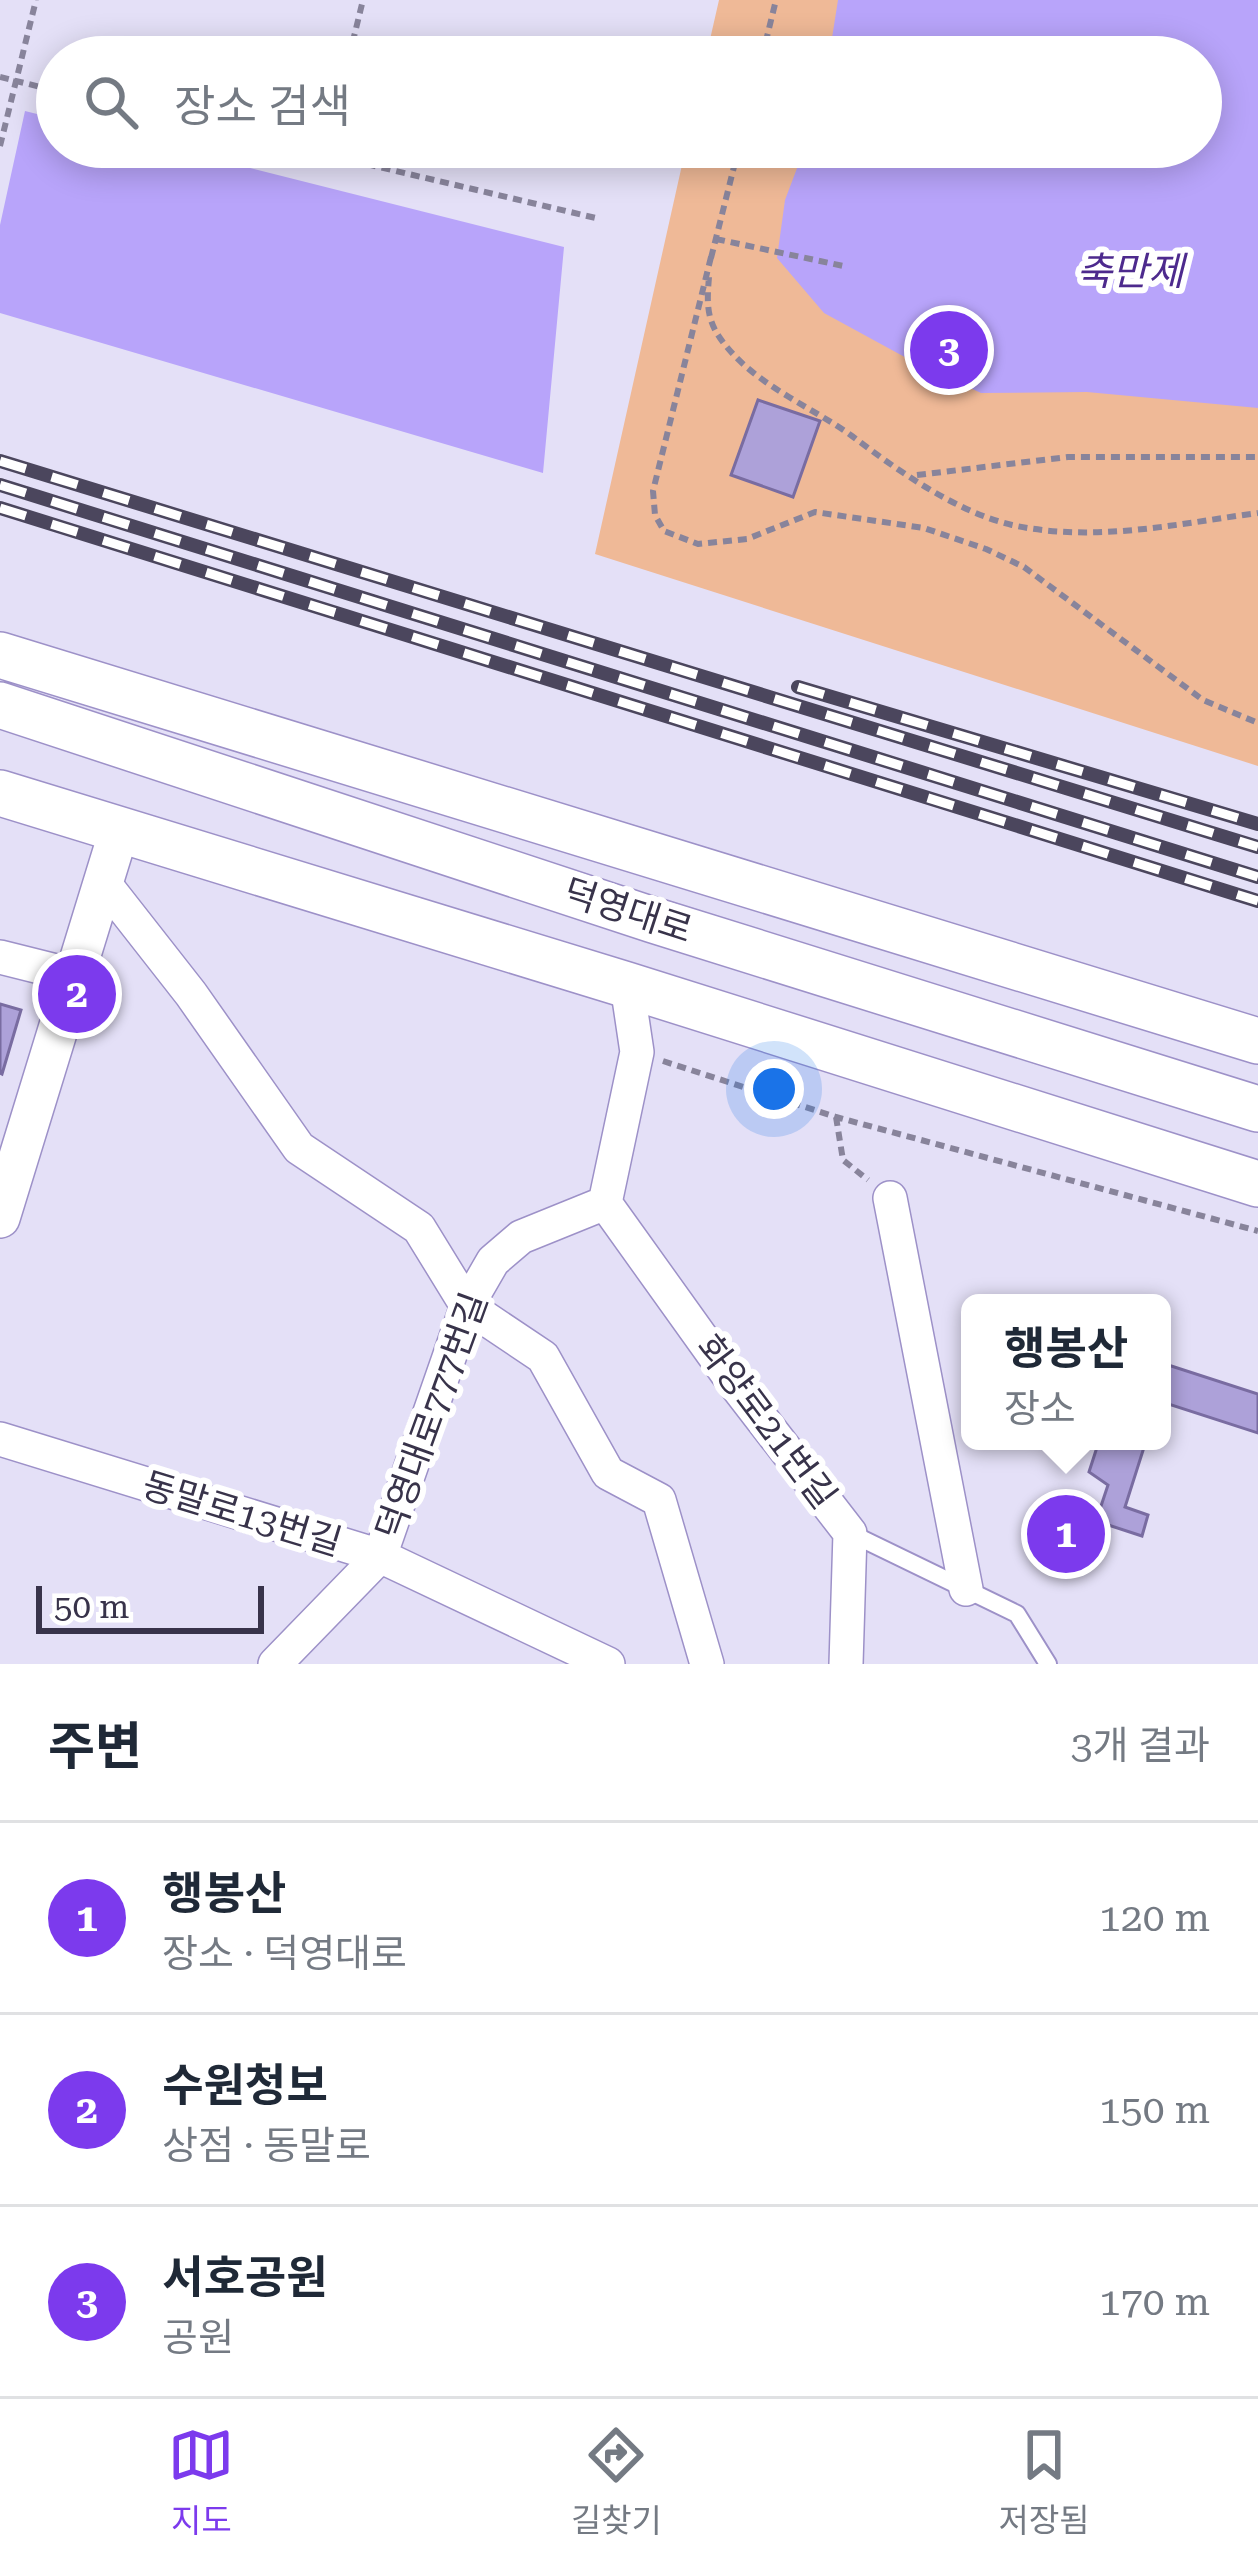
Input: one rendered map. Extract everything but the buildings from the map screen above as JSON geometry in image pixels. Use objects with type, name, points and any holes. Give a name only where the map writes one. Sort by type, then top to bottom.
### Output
[{"type":"main road","name":"덕영대로","points":[[0,656],[1258,1041]]},
{"type":"main road","name":"덕영대로","points":[[0,705],[653,920],[1258,1109]]},
{"type":"main road","name":"덕영대로","points":[[0,793],[1258,1184]]},
{"type":"street","points":[[0,1218],[119,831]]},
{"type":"street","points":[[104,883],[191,994],[299,1148],[418,1228],[467,1306],[543,1357],[608,1473],[658,1500],[706,1664]]},
{"type":"street","points":[[0,957],[76,976]]},
{"type":"street","points":[[605,1203],[637,1052],[627,985]]},
{"type":"street","points":[[890,1198],[966,1589]]},
{"type":"street","name":"덕영대로777번길","points":[[275,1664],[380,1556],[467,1306],[493,1261],[520,1237],[605,1203]]},
{"type":"street","name":"화양로21번길","points":[[605,1203],[731,1379],[850,1533],[846,1664]]},
{"type":"street","name":"동말로13번길","points":[[0,1439],[380,1556],[608,1664]]},
{"type":"lane","points":[[850,1533],[1017,1614],[1048,1664]]},
{"type":"path","points":[[0,146],[36,0]]},
{"type":"path","points":[[354,36],[363,0]]},
{"type":"path","points":[[767,36],[776,0]]},
{"type":"path","points":[[0,77],[36,86]]},
{"type":"path","points":[[394,168],[600,220]]},
{"type":"path","points":[[734,168],[653,491],[655,514],[664,530],[698,544],[728,543],[815,512],[924,528],[1024,567],[1203,700],[1258,722]]},
{"type":"path","points":[[716,239],[848,267]]},
{"type":"path","points":[[711,257],[707,312],[732,353],[816,416],[850,434],[878,459],[963,508],[1012,525],[1117,535],[1258,515]]},
{"type":"path","points":[[914,476],[1068,457],[1258,457]]},
{"type":"path","points":[[637,1052],[836,1117],[1258,1231]]},
{"type":"path","points":[[836,1117],[843,1160],[890,1198]]},
{"type":"shaded area","points":[[719,0],[1258,0],[1258,766],[595,554],[681,168],[1222,168],[1222,36],[711,36]]},
{"type":"water","name":"축만제","points":[[838,0],[1258,0],[1258,408],[1087,392],[981,393],[824,313],[777,258],[785,200],[797,168],[1222,168],[1222,36],[832,36]]},
{"type":"water","points":[[25,111],[36,114],[36,168],[250,168],[564,247],[543,473],[0,313],[0,225]]},
{"type":"railway","points":[[0,461],[1258,847]]},
{"type":"railway","points":[[0,485],[1258,877]]},
{"type":"railway","points":[[0,508],[1258,901]]},
{"type":"railway","points":[[798,687],[1258,824]]},
{"type":"place","name":"서호공원","points":[[949,350]]},
{"type":"place","name":"수원청보","points":[[77,994]]},
{"type":"place","name":"행봉산","points":[[1066,1534]]}]
